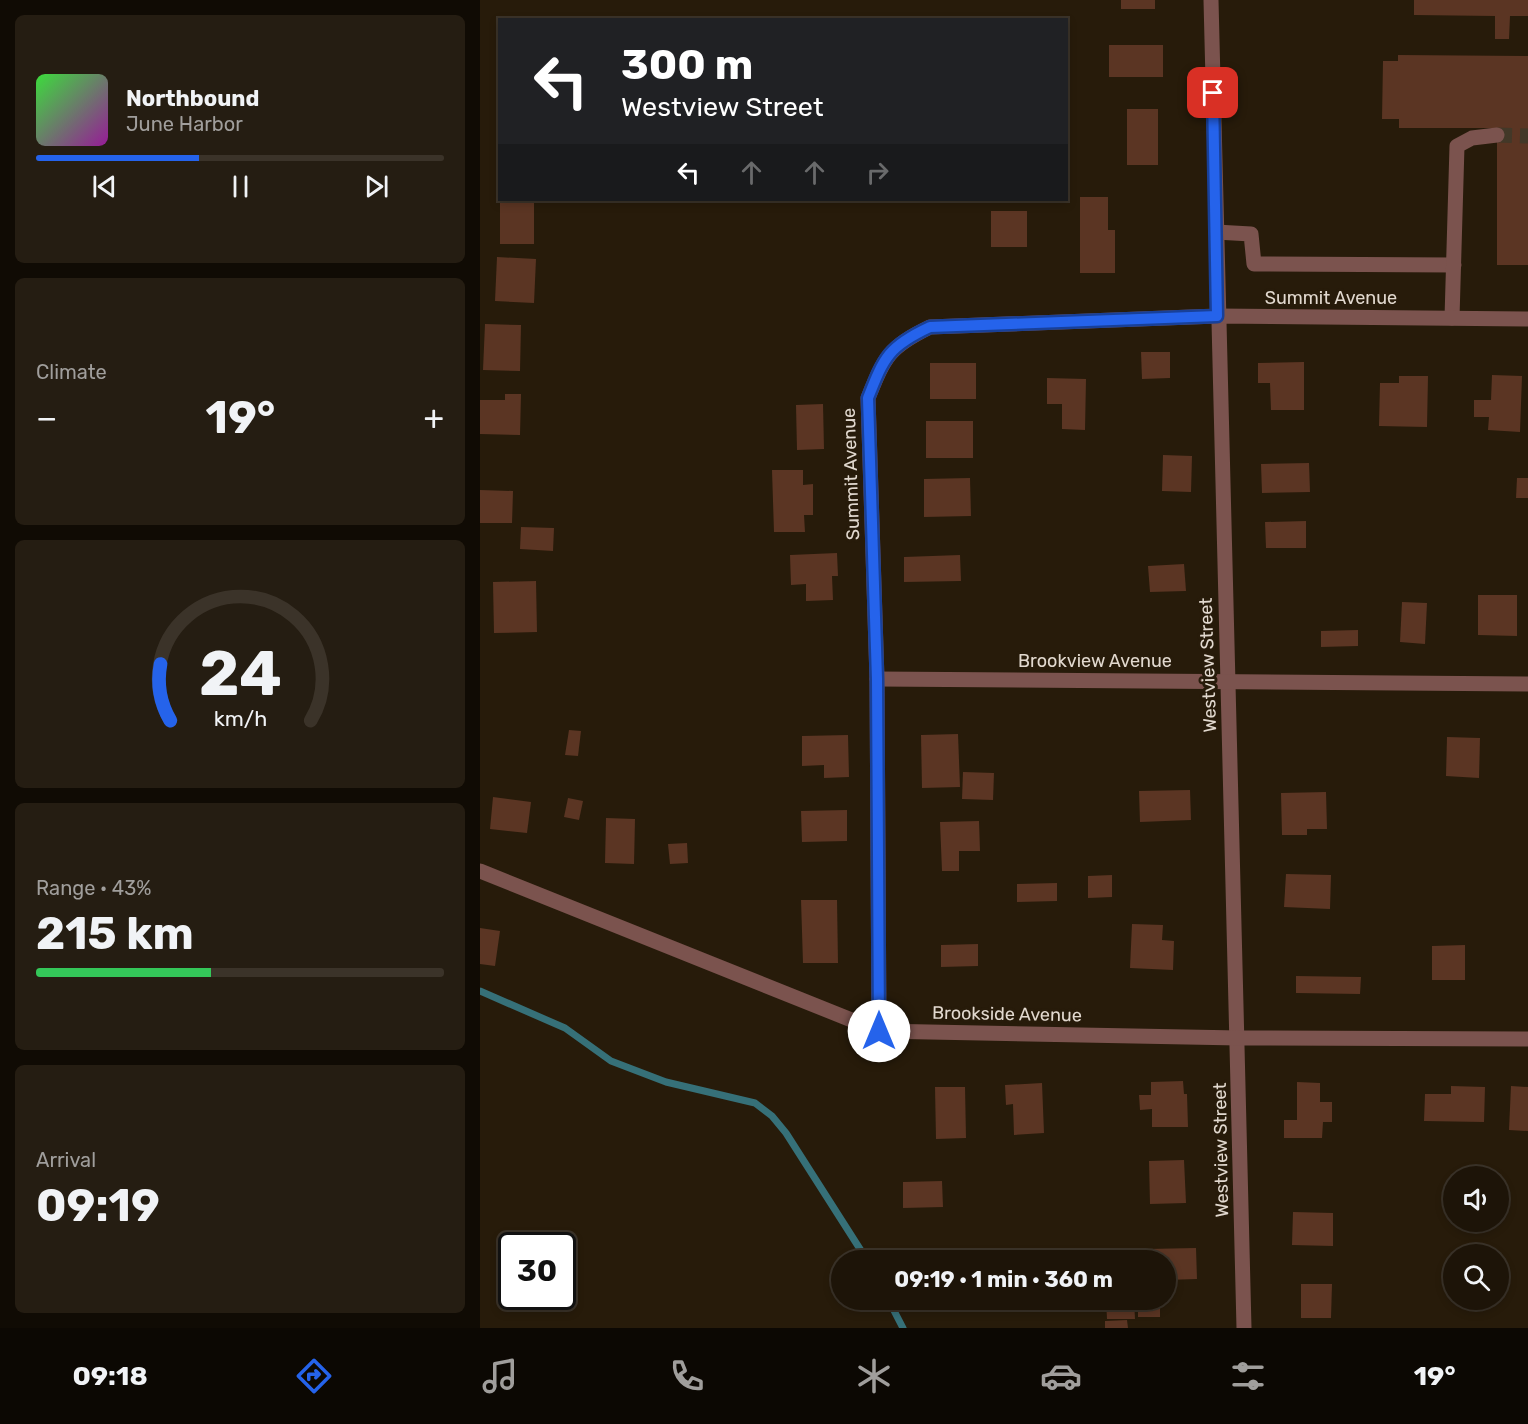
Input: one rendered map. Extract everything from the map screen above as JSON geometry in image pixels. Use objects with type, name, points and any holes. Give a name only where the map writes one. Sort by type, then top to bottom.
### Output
[{"type":"street","name":"Westview Street","points":[[1211,0],[1217,316],[1239,1038],[1244,1328]]},
{"type":"street","points":[[1452,318],[1457,146],[1472,138],[1497,135]]},
{"type":"street","points":[[1215,232],[1251,234],[1254,264],[1454,265]]},
{"type":"street","name":"Summit Avenue","points":[[879,1031],[877,679],[868,398],[883,360],[903,340],[930,327],[1217,316],[1528,319]]},
{"type":"street","name":"Brookview Avenue","points":[[877,679],[1528,684]]},
{"type":"street","name":"Brookside Avenue","points":[[480,872],[879,1031],[1239,1038],[1528,1039]]},
{"type":"building","points":[[1121,0],[1155,0],[1155,9],[1121,9]]},
{"type":"building","points":[[1414,0],[1528,0],[1528,16],[1510,16],[1509,39],[1495,39],[1495,16],[1414,15]]},
{"type":"building","points":[[1109,45],[1163,45],[1163,77],[1109,77]]},
{"type":"building","points":[[1398,55],[1528,56],[1528,265],[1497,265],[1497,128],[1399,128],[1399,119],[1382,119],[1383,61],[1398,61]]},
{"type":"building","points":[[1127,109],[1158,109],[1158,165],[1127,165]]},
{"type":"building","points":[[1080,197],[1108,197],[1108,230],[1115,230],[1115,273],[1080,273]]},
{"type":"building","points":[[500,201],[534,201],[534,244],[500,244]]},
{"type":"building","points":[[991,211],[1027,211],[1027,247],[991,247]]},
{"type":"building","points":[[497,257],[536,259],[534,303],[495,301]]},
{"type":"building","points":[[485,324],[521,325],[520,371],[483,370]]},
{"type":"building","points":[[1141,352],[1170,352],[1170,378],[1142,379]]},
{"type":"building","points":[[1304,362],[1304,410],[1271,410],[1270,383],[1258,383],[1258,363]]},
{"type":"building","points":[[930,363],[976,363],[976,399],[930,399]]},
{"type":"building","points":[[1492,375],[1522,376],[1520,432],[1488,430],[1489,417],[1474,417],[1474,400],[1491,400]]},
{"type":"building","points":[[1399,376],[1428,376],[1427,427],[1379,426],[1380,383],[1399,383]]},
{"type":"building","points":[[1047,378],[1086,379],[1085,430],[1062,429],[1062,404],[1047,404]]},
{"type":"building","points":[[505,394],[521,394],[520,435],[480,434],[480,400],[505,400]]},
{"type":"building","points":[[823,404],[824,449],[797,450],[796,405]]},
{"type":"building","points":[[926,421],[973,421],[973,458],[926,458]]},
{"type":"building","points":[[1163,455],[1192,456],[1191,492],[1162,491]]},
{"type":"building","points":[[1309,463],[1310,492],[1262,493],[1261,464]]},
{"type":"building","points":[[772,470],[803,470],[803,485],[813,484],[813,515],[804,515],[805,532],[774,532]]},
{"type":"building","points":[[970,478],[971,516],[924,517],[924,479]]},
{"type":"building","points":[[1517,478],[1528,478],[1528,498],[1516,498]]},
{"type":"building","points":[[480,490],[513,491],[512,523],[480,523]]},
{"type":"building","points":[[1306,521],[1306,548],[1266,548],[1265,522]]},
{"type":"building","points":[[521,527],[554,528],[553,551],[520,549]]},
{"type":"building","points":[[837,553],[838,576],[832,576],[833,600],[806,601],[806,584],[791,585],[790,555]]},
{"type":"building","points":[[960,555],[961,581],[904,582],[904,557]]},
{"type":"building","points":[[1184,564],[1186,591],[1150,592],[1148,566]]},
{"type":"building","points":[[536,581],[537,632],[494,633],[493,582]]},
{"type":"building","points":[[1478,595],[1517,595],[1517,636],[1478,635]]},
{"type":"building","points":[[1402,602],[1427,603],[1425,644],[1400,642]]},
{"type":"building","points":[[1358,630],[1358,646],[1321,647],[1321,631]]},
{"type":"building","points":[[569,730],[581,731],[578,756],[565,755]]},
{"type":"building","points":[[958,734],[960,787],[922,788],[921,735]]},
{"type":"building","points":[[848,735],[849,777],[824,778],[824,765],[802,766],[802,736]]},
{"type":"building","points":[[1447,737],[1480,738],[1479,778],[1446,776]]},
{"type":"building","points":[[963,772],[994,773],[993,800],[962,799]]},
{"type":"building","points":[[1190,790],[1191,820],[1140,822],[1139,791]]},
{"type":"building","points":[[1326,792],[1327,829],[1307,829],[1307,835],[1282,835],[1281,793]]},
{"type":"building","points":[[493,797],[531,802],[527,833],[490,829]]},
{"type":"building","points":[[568,798],[583,801],[579,820],[564,817]]},
{"type":"building","points":[[847,810],[847,841],[802,842],[801,811]]},
{"type":"building","points":[[606,818],[635,819],[634,864],[605,863]]},
{"type":"building","points":[[979,821],[980,851],[959,851],[959,871],[942,871],[940,822]]},
{"type":"building","points":[[687,843],[688,863],[670,864],[668,844]]},
{"type":"building","points":[[1286,874],[1331,875],[1330,909],[1284,907]]},
{"type":"building","points":[[1112,875],[1112,897],[1088,898],[1088,876]]},
{"type":"building","points":[[1057,883],[1057,901],[1017,902],[1017,884]]},
{"type":"building","points":[[801,900],[837,900],[838,963],[803,963]]},
{"type":"building","points":[[1132,924],[1163,925],[1162,940],[1174,941],[1173,970],[1130,968]]},
{"type":"building","points":[[480,928],[500,931],[495,966],[480,964]]},
{"type":"building","points":[[978,944],[978,966],[941,967],[941,945]]},
{"type":"building","points":[[1465,945],[1465,980],[1432,980],[1432,946]]},
{"type":"building","points":[[1296,976],[1361,977],[1360,994],[1296,993]]},
{"type":"building","points":[[1183,1081],[1184,1094],[1187,1094],[1188,1127],[1152,1127],[1152,1109],[1140,1110],[1139,1095],[1151,1095],[1151,1082]]},
{"type":"building","points":[[1297,1082],[1320,1083],[1320,1102],[1332,1102],[1332,1122],[1323,1122],[1322,1138],[1284,1138],[1284,1120],[1297,1120]]},
{"type":"building","points":[[1042,1083],[1044,1133],[1014,1135],[1013,1104],[1006,1105],[1005,1085]]},
{"type":"building","points":[[1451,1086],[1485,1087],[1484,1122],[1424,1121],[1425,1094],[1451,1094]]},
{"type":"building","points":[[1511,1086],[1528,1087],[1528,1131],[1509,1130]]},
{"type":"building","points":[[935,1087],[965,1087],[966,1138],[936,1139]]},
{"type":"building","points":[[1184,1160],[1186,1203],[1150,1204],[1149,1161]]},
{"type":"building","points":[[942,1181],[943,1207],[903,1208],[903,1182]]},
{"type":"building","points":[[1293,1212],[1333,1213],[1333,1246],[1292,1245]]},
{"type":"building","points":[[1196,1248],[1197,1279],[1176,1280],[1176,1250],[1147,1249]]},
{"type":"building","points":[[1301,1284],[1332,1284],[1331,1318],[1301,1318]]},
{"type":"building","points":[[1107,1310],[1135,1310],[1135,1319],[1107,1319]]},
{"type":"building","points":[[1138,1310],[1160,1310],[1160,1317],[1138,1317]]},
{"type":"building","points":[[1127,1320],[1128,1328],[1105,1328],[1105,1321]]},
{"type":"waterway","points":[[480,991],[565,1028],[611,1061],[666,1082],[755,1103],[772,1116],[786,1133],[861,1250]]},
{"type":"waterway","points":[[894,1310],[903,1328]]},
{"type":"tunnel","points":[[1497,135],[1528,136]]},
{"type":"route","points":[[879,1031],[877,679],[868,398],[883,360],[903,340],[930,327],[1217,316],[1213,93]]}]
